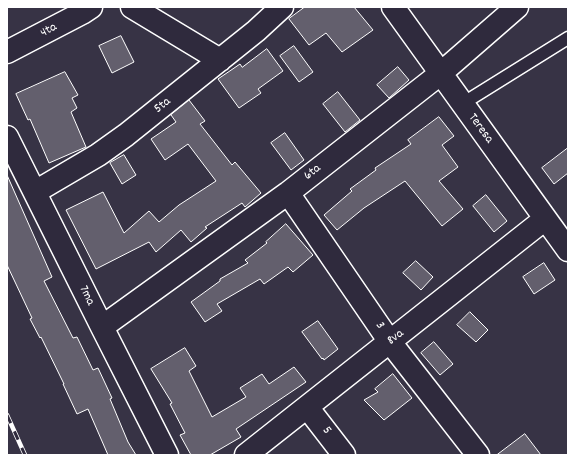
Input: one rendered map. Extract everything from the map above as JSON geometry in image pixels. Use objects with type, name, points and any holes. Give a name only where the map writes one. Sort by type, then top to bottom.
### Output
[{"type":"street","name":"4ta","points":[[7,52],[75,17],[90,7]]},
{"type":"street","points":[[132,7],[220,60]]},
{"type":"street","name":"5ta","points":[[35,192],[98,155],[126,135],[256,31],[282,7]]},
{"type":"street","name":"Teresa","points":[[393,7],[568,250]]},
{"type":"street","name":"6ta","points":[[102,327],[288,193],[440,74],[517,7]]},
{"type":"street","name":"7ma","points":[[7,137],[167,455]]},
{"type":"street","name":"3","points":[[288,193],[390,342],[478,455]]},
{"type":"street","name":"8va","points":[[246,455],[545,219]]},
{"type":"street","name":"5","points":[[307,407],[344,455]]},
{"type":"lane","points":[[462,104],[566,44]]},
{"type":"building","points":[[305,7],[354,7],[373,30],[342,52],[326,33],[309,45],[289,19]]},
{"type":"building","points":[[121,36],[134,62],[112,73],[99,46]]},
{"type":"building","points":[[294,46],[313,72],[299,82],[280,56]]},
{"type":"building","points":[[267,49],[283,71],[258,89],[261,93],[239,108],[218,79],[240,64],[242,67]]},
{"type":"building","points":[[398,67],[409,80],[389,98],[377,85]]},
{"type":"building","points":[[65,72],[78,95],[72,98],[77,108],[71,112],[86,147],[49,163],[30,119],[28,120],[16,94]]},
{"type":"building","points":[[338,92],[360,120],[345,132],[323,104]]},
{"type":"building","points":[[189,100],[205,121],[200,124],[232,165],[235,162],[261,193],[245,207],[242,203],[205,227],[207,228],[191,242],[181,230],[156,252],[149,242],[96,269],[66,210],[103,192],[124,233],[149,211],[159,222],[179,205],[216,181],[188,144],[165,160],[151,139],[176,122],[171,115]]},
{"type":"building","points":[[439,117],[454,136],[442,145],[458,167],[439,181],[463,209],[442,226],[405,181],[364,208],[337,230],[324,215],[352,191],[350,189],[376,170],[375,168],[411,144],[408,140]]},
{"type":"building","points":[[285,133],[304,160],[291,170],[271,143]]},
{"type":"building","points":[[568,148],[568,173],[554,184],[542,168]]},
{"type":"building","points":[[124,155],[136,175],[122,184],[110,163]]},
{"type":"building","points":[[7,175],[52,277],[44,281],[73,338],[77,337],[93,370],[98,368],[112,398],[110,399],[128,442],[136,455],[108,455],[88,409],[77,414],[41,337],[40,338],[30,319],[32,318],[7,265]]},
{"type":"building","points":[[486,195],[507,221],[494,232],[473,206]]},
{"type":"building","points":[[286,224],[313,255],[293,272],[288,267],[264,284],[260,279],[217,304],[222,311],[205,322],[191,302],[220,281],[220,279],[248,263],[245,260],[267,243],[266,242]]},
{"type":"building","points":[[416,261],[433,277],[421,290],[403,273]]},
{"type":"building","points":[[544,263],[555,280],[534,294],[523,277]]},
{"type":"building","points":[[470,312],[488,330],[476,342],[457,325]]},
{"type":"building","points":[[318,321],[338,349],[324,360],[302,332]]},
{"type":"building","points":[[434,342],[453,364],[440,375],[421,353]]},
{"type":"building","points":[[185,348],[196,366],[189,371],[212,417],[246,397],[240,388],[262,374],[269,384],[294,367],[306,382],[236,429],[241,437],[210,455],[191,455],[180,435],[185,433],[170,404],[172,403],[151,369]]},
{"type":"building","points":[[393,374],[412,398],[384,420],[364,400],[378,392],[375,389]]},
{"type":"building","points":[[525,434],[541,455],[497,455]]},
{"type":"railway","points":[[7,415],[25,455]]}]
